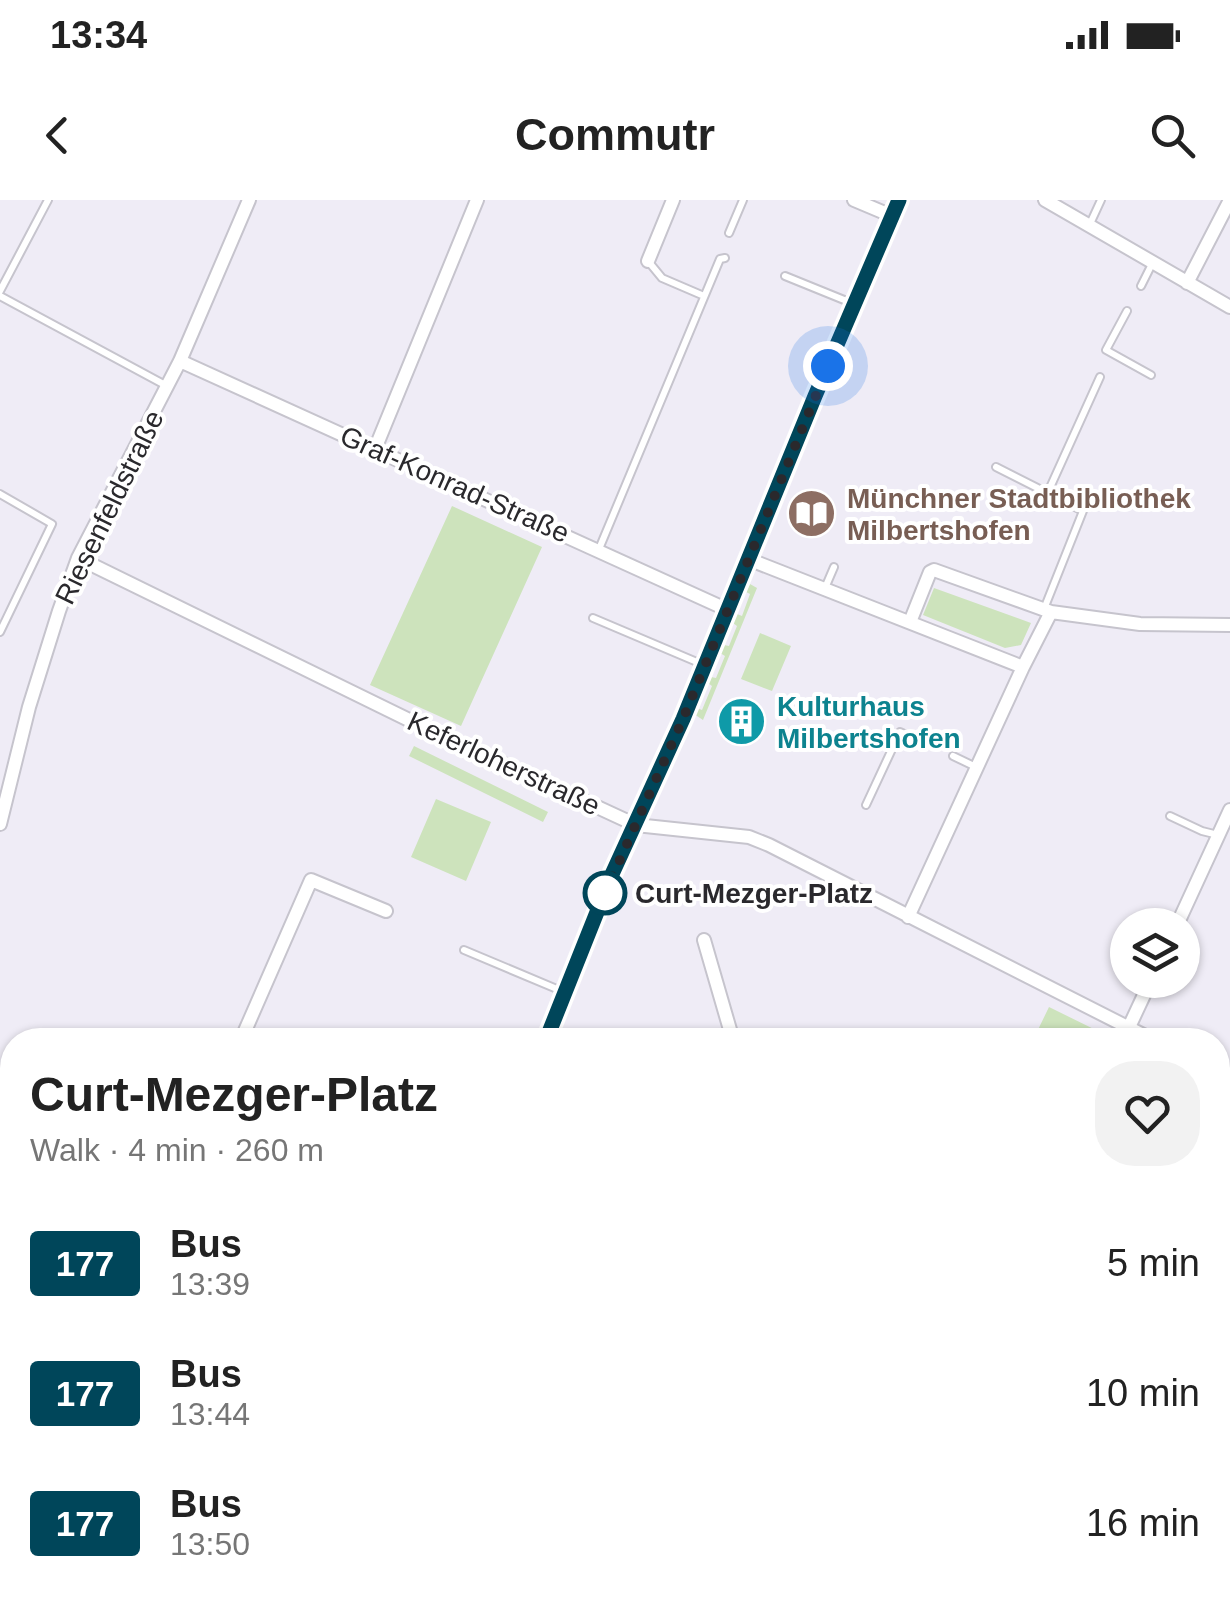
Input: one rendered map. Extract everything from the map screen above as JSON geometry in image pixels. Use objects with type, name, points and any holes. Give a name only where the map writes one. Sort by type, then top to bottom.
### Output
[{"type":"main road","points":[[551,1028],[613,872],[705,666],[895,208]]},
{"type":"street","name":"Riesenfeldstraße","points":[[0,824],[29,706],[78,558],[168,387],[249,200]]},
{"type":"street","points":[[376,448],[477,200]]},
{"type":"street","points":[[648,261],[672,200]]},
{"type":"street","points":[[854,200],[895,208]]},
{"type":"street","points":[[1044,200],[1230,307]]},
{"type":"street","points":[[1188,284],[1230,200]]},
{"type":"street","name":"Graf-Konrad-Straße","points":[[180,361],[728,610]]},
{"type":"street","name":"Keferloherstraße","points":[[78,558],[409,720],[636,825],[749,837],[769,844],[1039,980],[1116,1028]]},
{"type":"street","points":[[748,560],[1023,666]]},
{"type":"street","points":[[910,622],[934,570],[1048,611],[1126,623],[1230,625]]},
{"type":"street","points":[[908,917],[1048,611]]},
{"type":"street","points":[[1185,908],[1230,810]]},
{"type":"street","points":[[246,1028],[311,880],[386,911]]},
{"type":"street","points":[[704,940],[730,1028]]},
{"type":"street","points":[[1129,1028],[1143,998]]},
{"type":"lane","points":[[48,200],[0,294],[168,387]]},
{"type":"lane","points":[[729,234],[744,200]]},
{"type":"lane","points":[[1090,226],[1101,200]]},
{"type":"lane","points":[[599,549],[720,259],[725,258]]},
{"type":"lane","points":[[648,261],[662,278],[704,296]]},
{"type":"lane","points":[[1141,286],[1153,263]]},
{"type":"lane","points":[[786,276],[854,304]]},
{"type":"lane","points":[[1127,311],[1106,350],[1151,375]]},
{"type":"lane","points":[[1048,492],[1100,376]]},
{"type":"lane","points":[[996,467],[1083,511],[1048,611]]},
{"type":"lane","points":[[0,494],[52,524],[0,632]]},
{"type":"lane","points":[[825,589],[834,567]]},
{"type":"lane","points":[[593,618],[705,666]]},
{"type":"lane","points":[[866,805],[900,732],[918,740]]},
{"type":"lane","points":[[952,756],[977,768]]},
{"type":"lane","points":[[1170,816],[1218,835]]},
{"type":"lane","points":[[464,950],[565,993]]},
{"type":"green space","points":[[452,506],[542,547],[461,726],[370,685]]},
{"type":"green space","points":[[750,584],[757,588],[703,720],[694,714],[697,708],[702,710],[712,686],[708,683],[711,677],[716,678],[725,656],[720,653],[724,645],[729,646],[737,626],[733,623],[737,614],[742,616]]},
{"type":"green space","points":[[934,588],[1031,623],[1021,645],[1005,648],[923,615]]},
{"type":"green space","points":[[760,633],[791,646],[772,691],[741,679]]},
{"type":"green space","points":[[414,746],[548,812],[543,822],[409,756]]},
{"type":"green space","points":[[436,799],[491,822],[466,881],[411,857]]},
{"type":"green space","points":[[1049,1007],[1092,1028],[1039,1028]]},
{"type":"bus line","name":"177","points":[[551,1028],[613,872],[683,719],[899,200]]},
{"type":"place","name":"Münchner Stadtbibliothek Milbertshofen","points":[[812,514]]},
{"type":"place","name":"Kulturhaus Milbertshofen","points":[[742,722]]},
{"type":"place","name":"Curt-Mezger-Platz","points":[[605,893]]},
{"type":"route","points":[[605,893],[683,719],[828,366]]}]
